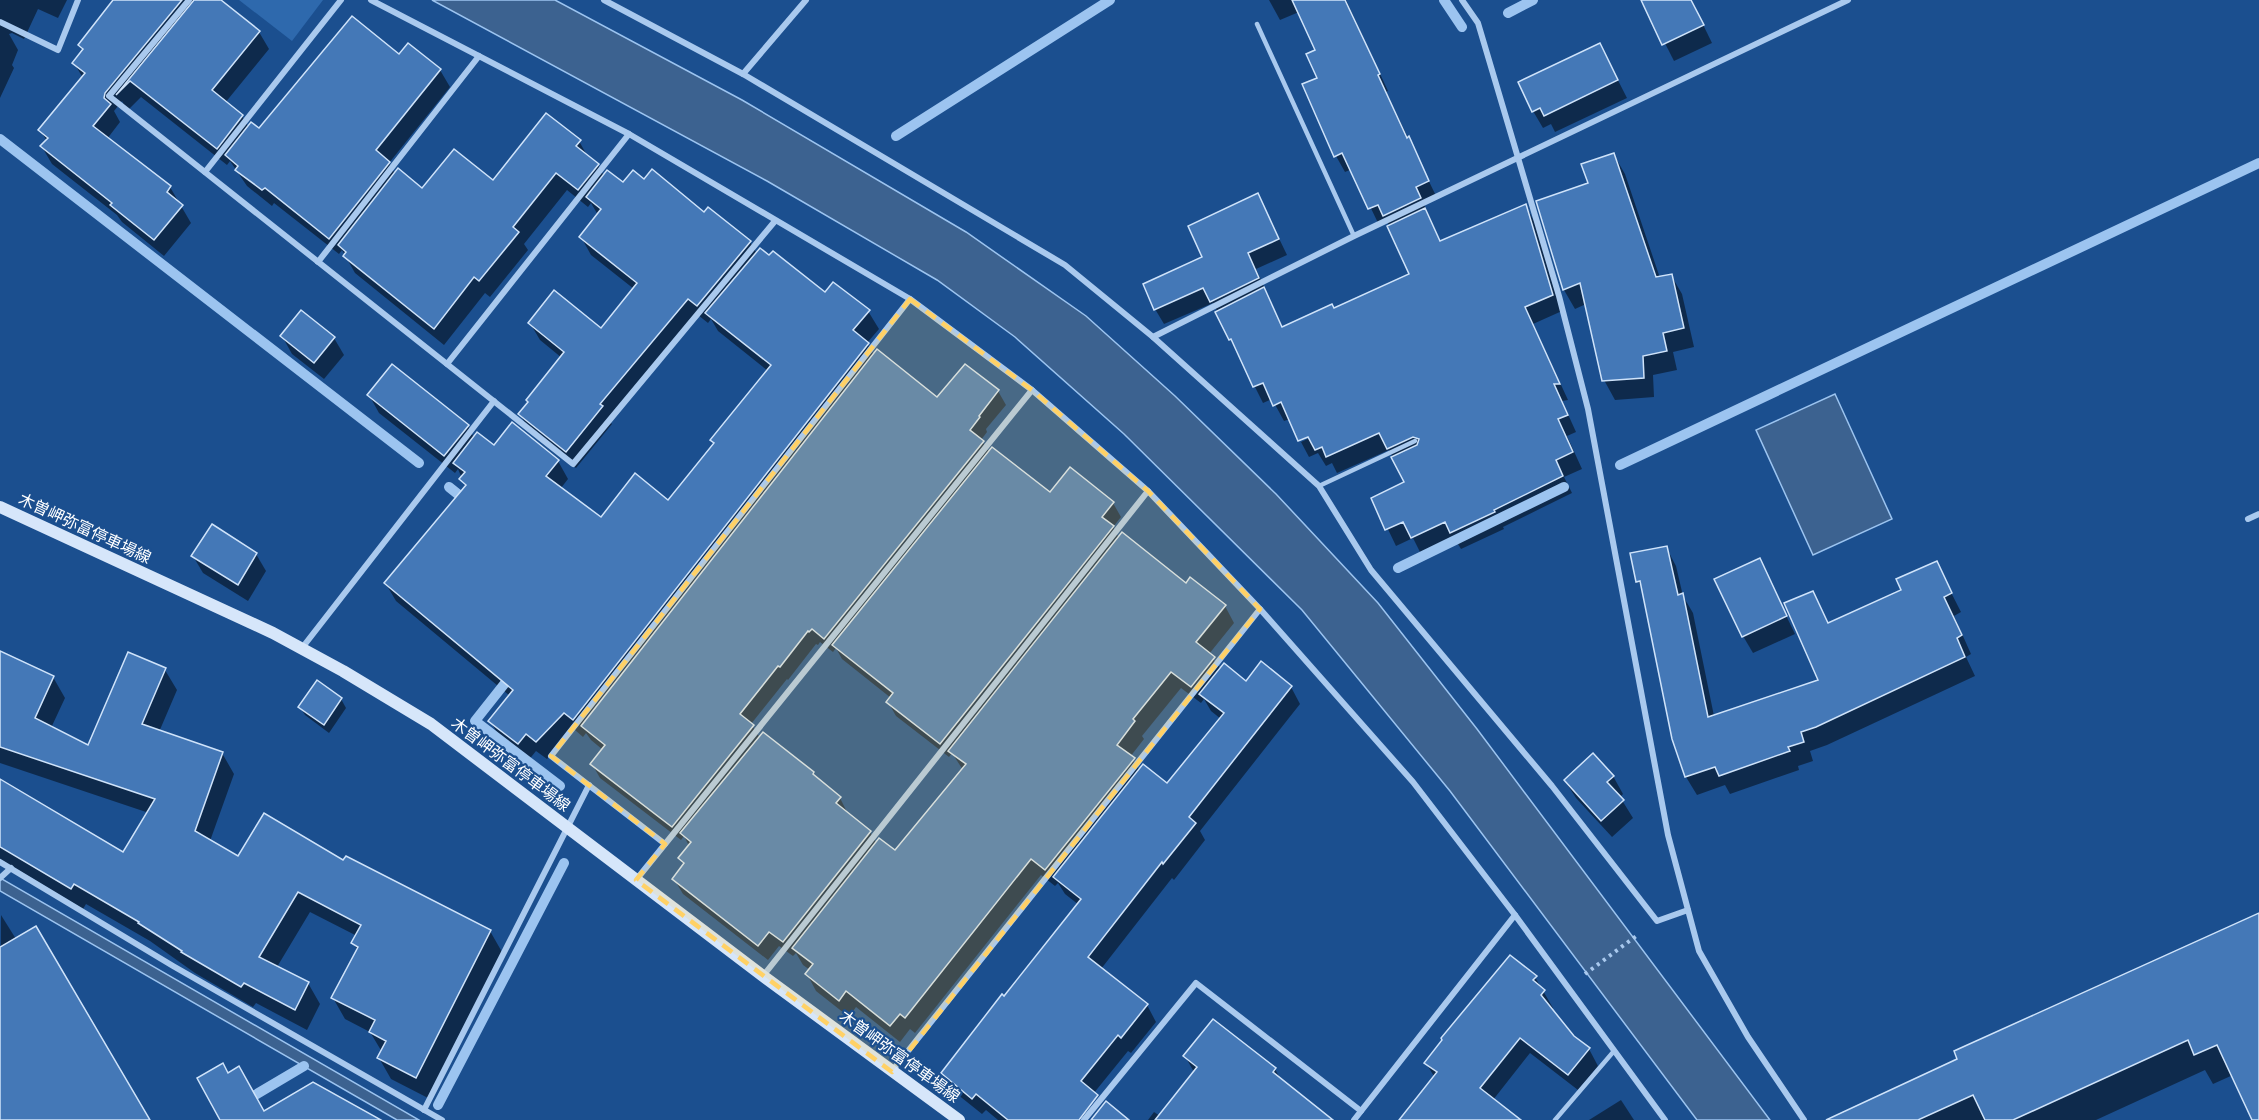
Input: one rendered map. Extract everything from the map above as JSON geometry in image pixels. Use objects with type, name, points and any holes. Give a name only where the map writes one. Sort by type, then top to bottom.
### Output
[{"type":"main road","name":"木曽岬弥富停車場線","points":[[0,507],[263,628],[431,724],[636,880],[959,1120]]},
{"type":"street","points":[[0,22],[58,50],[78,0]]},
{"type":"street","points":[[189,0],[109,96],[573,464],[775,221]]},
{"type":"street","points":[[205,172],[341,0]]},
{"type":"street","points":[[371,0],[629,134],[910,299],[1032,390],[1148,491],[1260,609],[1413,782],[1515,915],[1665,1120]]},
{"type":"street","points":[[604,0],[743,74],[1065,265],[1153,337],[1319,486],[1371,570],[1552,786],[1657,921],[1688,910]]},
{"type":"street","points":[[743,74],[806,0]]},
{"type":"street","points":[[1462,0],[1478,23],[1559,296],[1588,409],[1668,835],[1700,951],[1748,1037],[1804,1120]]},
{"type":"street","points":[[1153,337],[1354,236],[1848,0]]},
{"type":"street","points":[[318,262],[479,56]]},
{"type":"street","points":[[447,364],[629,134]]},
{"type":"street","points":[[665,844],[551,756],[910,299]]},
{"type":"street","points":[[636,880],[1032,390]]},
{"type":"street","points":[[302,649],[494,401]]},
{"type":"street","points":[[764,976],[1148,491]]},
{"type":"street","points":[[2248,519],[2259,514]]},
{"type":"street","points":[[892,1072],[1260,609]]},
{"type":"street","points":[[424,1110],[590,785]]},
{"type":"street","points":[[0,862],[173,966],[442,1120]]},
{"type":"street","points":[[2,876],[10,868]]},
{"type":"street","points":[[1354,1120],[1515,915]]},
{"type":"street","points":[[1084,1120],[1196,983],[1360,1111]]},
{"type":"lane","points":[[1257,24],[1354,236]]},
{"type":"lane","points":[[1319,486],[1415,441]]},
{"type":"lane","points":[[1555,1120],[1614,1051]]},
{"type":"path","points":[[1581,977],[1648,927]]},
{"type":"highlighted area","points":[[910,299],[1032,390],[1148,491],[1260,609],[892,1072],[636,880],[665,844],[551,756]]},
{"type":"shaded area","points":[[239,0],[323,0],[292,41]]},
{"type":"shaded area","points":[[432,0],[555,0],[742,100],[966,232],[1086,316],[1175,396],[1276,494],[1378,603],[1477,729],[1770,1120],[1697,1120],[1450,791],[1302,610],[1124,434],[1015,337],[937,280],[767,181]]},
{"type":"shaded area","points":[[1835,394],[1892,519],[1813,555],[1756,430]]},
{"type":"shaded area","points":[[0,878],[419,1120],[397,1120],[0,891]]},
{"type":"building","points":[[113,0],[182,0],[105,93],[104,98],[111,104],[93,126],[171,186],[167,192],[183,205],[154,240],[110,205],[112,203],[40,146],[48,138],[38,130],[85,73],[72,63],[83,49],[78,45]]},
{"type":"building","points":[[194,0],[221,0],[260,31],[212,90],[243,115],[217,149],[130,81],[116,95]]},
{"type":"building","points":[[1292,0],[1345,0],[1407,138],[1409,136],[1429,181],[1416,187],[1421,198],[1383,216],[1378,205],[1368,209],[1342,153],[1334,157],[1302,84],[1317,78],[1306,54],[1315,50]]},
{"type":"building","points":[[1641,0],[1691,0],[1704,25],[1662,45]]},
{"type":"building","points":[[352,16],[399,54],[408,43],[441,69],[376,150],[390,162],[329,239],[265,188],[262,190],[235,170],[238,166],[225,155],[251,122],[259,128]]},
{"type":"building","points":[[1600,43],[1618,80],[1544,116],[1540,108],[1532,112],[1518,82]]},
{"type":"building","points":[[546,113],[581,140],[576,146],[599,164],[578,190],[556,173],[513,227],[519,232],[479,281],[474,277],[434,329],[343,256],[346,252],[338,245],[398,168],[422,188],[454,149],[493,180]]},
{"type":"building","points":[[1614,153],[1656,277],[1672,274],[1684,328],[1663,333],[1667,351],[1643,356],[1644,378],[1602,381],[1580,283],[1563,290],[1536,201],[1588,183],[1581,164]]},
{"type":"building","points":[[652,169],[704,212],[708,207],[751,241],[697,306],[688,299],[600,404],[603,406],[566,452],[518,414],[528,402],[526,400],[564,352],[528,323],[554,290],[601,328],[637,283],[579,237],[601,209],[586,197],[607,170],[623,182],[633,170],[644,179]]},
{"type":"building","points":[[1258,193],[1279,239],[1248,253],[1259,278],[1210,302],[1203,288],[1154,310],[1143,284],[1202,257],[1188,226]]},
{"type":"building","points":[[1526,204],[1553,295],[1525,307],[1560,384],[1554,384],[1568,415],[1558,419],[1573,452],[1556,460],[1563,476],[1450,533],[1445,522],[1411,538],[1403,522],[1385,530],[1371,498],[1404,482],[1391,457],[1417,445],[1419,439],[1413,437],[1387,449],[1379,433],[1326,457],[1322,447],[1315,450],[1308,437],[1298,441],[1281,402],[1273,406],[1263,383],[1253,387],[1231,339],[1229,340],[1215,312],[1264,287],[1282,327],[1332,304],[1334,308],[1409,274],[1387,226],[1425,208],[1440,241]]},
{"type":"building","points":[[760,248],[769,255],[773,251],[825,292],[833,282],[870,310],[853,330],[869,343],[573,720],[564,713],[536,742],[526,734],[518,744],[488,721],[513,690],[384,583],[466,485],[459,479],[465,472],[453,463],[477,432],[494,445],[512,422],[559,460],[546,476],[601,517],[635,473],[668,500],[714,443],[710,440],[771,365],[705,313]]},
{"type":"building","points":[[301,310],[335,337],[314,363],[280,336]]},
{"type":"building","points":[[877,349],[937,397],[965,364],[999,390],[970,430],[984,441],[824,639],[812,629],[808,631],[780,667],[778,666],[740,714],[754,725],[672,827],[590,764],[605,745],[581,726]]},
{"type":"building","points":[[392,364],[469,425],[444,456],[367,395]]},
{"type":"building","points":[[992,447],[1050,492],[1070,467],[1114,502],[1102,517],[1114,526],[940,744],[886,702],[893,693],[832,645]]},
{"type":"building","points":[[212,524],[257,553],[238,585],[191,556]]},
{"type":"building","points":[[1122,532],[1186,583],[1190,577],[1226,605],[1196,642],[1215,657],[1191,687],[1171,672],[1133,719],[1135,721],[1117,745],[1135,758],[1045,870],[1031,859],[905,1018],[900,1014],[890,1026],[846,991],[839,1001],[805,974],[813,964],[792,948],[879,838],[895,850],[966,764],[948,751]]},
{"type":"building","points":[[1667,546],[1678,595],[1683,593],[1708,717],[1818,680],[1784,603],[1813,591],[1828,623],[1901,590],[1896,579],[1937,561],[1952,593],[1944,597],[1962,635],[1957,638],[1965,657],[1801,732],[1804,742],[1788,747],[1790,751],[1719,776],[1715,767],[1685,777],[1672,739],[1640,581],[1636,582],[1630,553]]},
{"type":"building","points":[[1760,558],[1787,616],[1742,637],[1714,579]]},
{"type":"building","points":[[0,651],[54,676],[35,718],[88,745],[128,652],[166,668],[142,724],[223,752],[195,831],[238,856],[264,813],[343,860],[346,856],[491,930],[416,1078],[377,1058],[386,1041],[369,1032],[375,1020],[331,998],[358,947],[351,943],[361,925],[298,892],[259,957],[309,982],[295,1010],[244,983],[241,987],[74,884],[71,889],[0,847],[0,779],[123,852],[155,799],[0,747]]},
{"type":"building","points":[[1261,661],[1292,686],[1189,817],[1196,823],[1163,864],[1162,862],[1088,957],[1148,1004],[1121,1038],[1118,1035],[1081,1081],[1098,1095],[1079,1120],[1008,1120],[976,1094],[972,1099],[941,1073],[1002,994],[1004,996],[1081,899],[1053,877],[1143,764],[1167,783],[1224,713],[1199,694],[1224,663],[1246,681]]},
{"type":"building","points":[[317,680],[342,698],[324,725],[298,707]]},
{"type":"building","points":[[763,732],[814,772],[813,774],[841,797],[836,803],[871,831],[783,942],[769,932],[758,946],[672,879],[684,863],[678,858],[691,842],[680,833]]},
{"type":"building","points":[[1593,753],[1614,776],[1607,782],[1624,800],[1601,821],[1564,780]]},
{"type":"building","points":[[2259,913],[2259,1120],[2252,1120],[2217,1045],[2194,1055],[2188,1040],[2013,1120],[1985,1120],[1973,1095],[1918,1120],[1826,1120],[1957,1059],[1954,1051]]},
{"type":"building","points":[[36,926],[150,1120],[0,1120],[0,947]]},
{"type":"building","points":[[1510,955],[1537,976],[1533,980],[1545,990],[1541,995],[1574,1036],[1590,1048],[1568,1075],[1520,1038],[1480,1088],[1521,1120],[1399,1120],[1437,1072],[1424,1063],[1442,1040],[1441,1038]]},
{"type":"building","points":[[1213,1019],[1276,1068],[1273,1072],[1333,1120],[1155,1120],[1197,1067],[1183,1056]]},
{"type":"building","points":[[223,1063],[228,1073],[239,1066],[264,1111],[313,1082],[381,1120],[220,1120],[197,1078]]},
{"type":"building","points":[[1106,1101],[1129,1120],[1091,1120]]},
{"type":"waterway","points":[[896,136],[1110,0]]},
{"type":"waterway","points":[[1444,0],[1462,27]]},
{"type":"waterway","points":[[1508,13],[1533,0]]},
{"type":"waterway","points":[[0,139],[419,463]]},
{"type":"waterway","points":[[1620,465],[2259,163]]},
{"type":"waterway","points":[[449,487],[469,503]]},
{"type":"waterway","points":[[1398,568],[1564,487]]},
{"type":"waterway","points":[[513,673],[475,721],[560,786]]},
{"type":"waterway","points":[[438,1105],[564,863]]},
{"type":"waterway","points":[[245,1101],[304,1066]]}]
